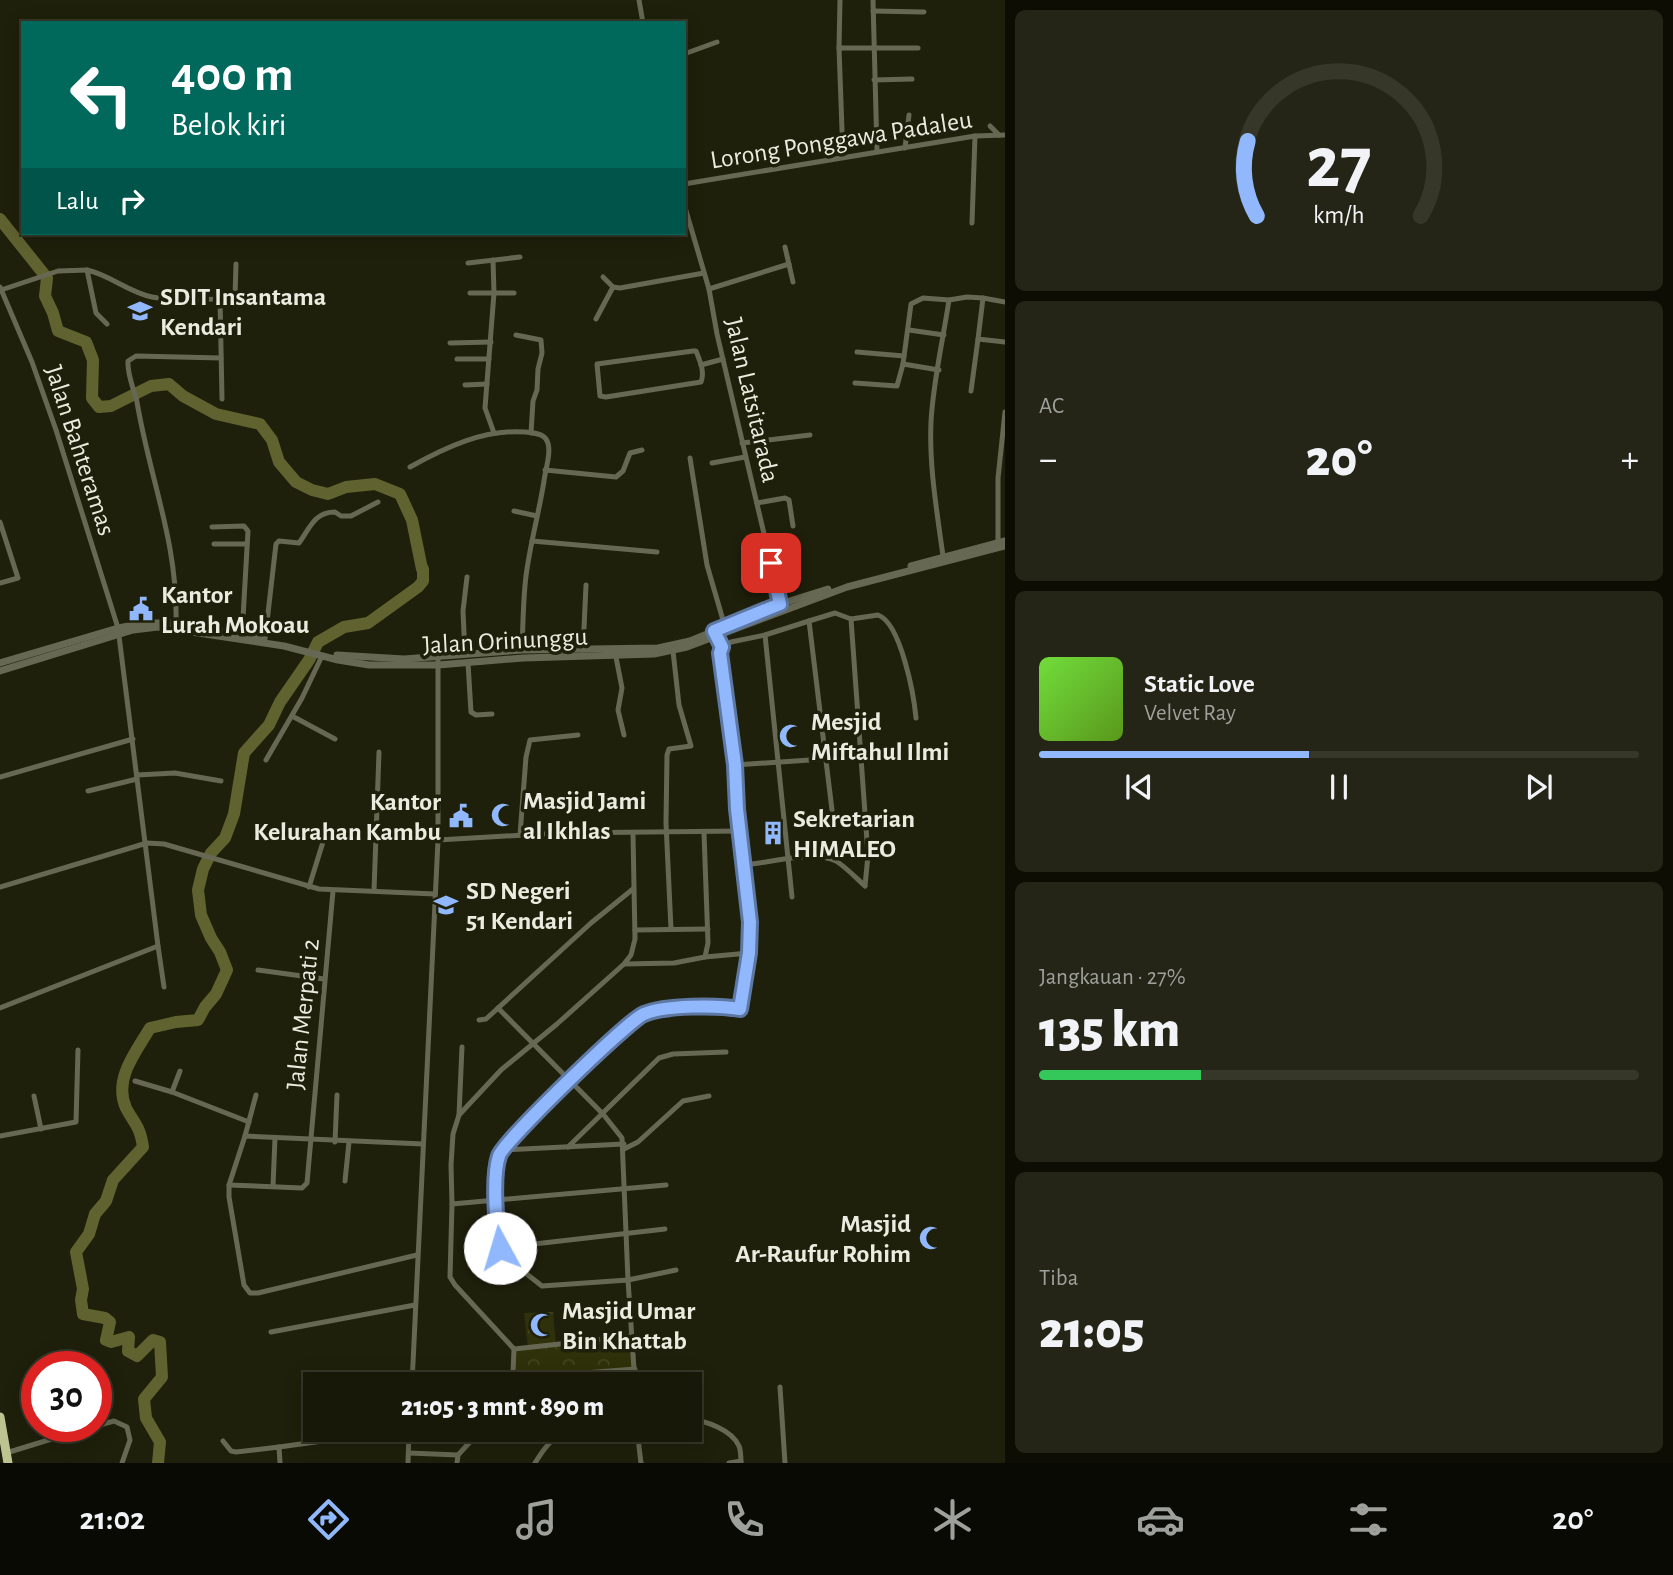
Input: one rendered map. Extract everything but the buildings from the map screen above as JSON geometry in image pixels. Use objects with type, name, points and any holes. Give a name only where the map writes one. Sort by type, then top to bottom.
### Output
[{"type":"highway","points":[[0,1417],[7,1458]]},
{"type":"street","points":[[639,0],[643,21]]},
{"type":"street","points":[[839,0],[843,157]]},
{"type":"street","points":[[873,0],[877,151]]},
{"type":"street","points":[[873,11],[924,12]]},
{"type":"street","points":[[686,53],[717,42]]},
{"type":"street","points":[[839,48],[918,48]]},
{"type":"street","points":[[874,80],[912,79]]},
{"type":"street","points":[[905,148],[909,115]]},
{"type":"street","points":[[990,126],[1002,135]]},
{"type":"street","name":"Lorong Ponggawa Padaleu","points":[[686,184],[877,151],[975,136],[1002,135]]},
{"type":"street","points":[[972,223],[975,136]]},
{"type":"street","name":"Jalan Latsitarada","points":[[686,211],[709,289],[781,608]]},
{"type":"street","points":[[785,247],[793,282]]},
{"type":"street","points":[[468,263],[520,257]]},
{"type":"street","points":[[493,260],[494,293],[485,412],[494,433]]},
{"type":"street","points":[[235,296],[236,264]]},
{"type":"street","points":[[709,289],[789,264]]},
{"type":"street","points":[[1,289],[44,275],[87,270],[154,297],[188,299],[281,294]]},
{"type":"street","points":[[87,270],[96,313],[107,324]]},
{"type":"street","points":[[603,277],[612,286],[640,285],[704,273]]},
{"type":"street","points":[[596,320],[612,286]]},
{"type":"street","name":"Jalan Bahteramas","points":[[1,289],[32,362],[56,430],[119,631],[164,987]]},
{"type":"street","points":[[470,293],[514,293]]},
{"type":"street","points":[[220,297],[222,400]]},
{"type":"street","points":[[855,383],[897,386],[903,364],[910,309],[914,300],[967,297],[1004,302]]},
{"type":"street","points":[[971,391],[983,298]]},
{"type":"street","points":[[943,556],[935,497],[931,432],[949,300]]},
{"type":"street","points":[[908,330],[944,335]]},
{"type":"street","points":[[516,335],[541,340],[542,353],[533,401],[531,433]]},
{"type":"street","points":[[978,339],[1004,342]]},
{"type":"street","points":[[450,343],[491,342]]},
{"type":"street","points":[[696,351],[701,365],[701,382],[600,396],[597,364],[696,351]]},
{"type":"street","points":[[857,352],[904,356]]},
{"type":"street","points":[[176,623],[176,581],[169,534],[140,424],[128,361],[134,357],[221,358]]},
{"type":"street","points":[[457,359],[489,359]]},
{"type":"street","points":[[701,365],[723,359]]},
{"type":"street","points":[[903,364],[939,370]]},
{"type":"street","points":[[465,385],[487,384]]},
{"type":"street","points":[[1001,544],[998,478],[1004,412]]},
{"type":"street","points":[[410,467],[449,447],[494,433],[531,433],[546,439],[548,449],[545,470],[526,576],[522,650]]},
{"type":"street","points":[[742,443],[810,435]]},
{"type":"street","points":[[545,470],[616,477],[623,471],[630,453],[642,450]]},
{"type":"street","points":[[712,463],[745,457]]},
{"type":"street","points":[[690,458],[707,565],[725,627]]},
{"type":"street","points":[[757,503],[785,498],[789,500],[793,526]]},
{"type":"street","points":[[265,639],[276,544],[279,541],[299,543],[310,522],[326,512],[351,516],[378,502]]},
{"type":"street","points":[[514,512],[537,516]]},
{"type":"street","points":[[0,522],[18,578],[0,583]]},
{"type":"street","points":[[212,527],[244,526],[248,531],[242,635]]},
{"type":"street","points":[[532,541],[657,552]]},
{"type":"street","points":[[0,545],[7,543]]},
{"type":"street","points":[[214,544],[247,544]]},
{"type":"street","name":"Jalan Orinunggu","points":[[0,671],[145,623],[176,623],[265,639],[319,654],[438,662],[522,650],[616,652],[673,645],[715,634],[725,627],[943,556],[1001,544]]},
{"type":"street","name":"Jalan Orinunggu","points":[[879,576],[1001,544]]},
{"type":"street","points":[[467,577],[463,597],[471,712],[476,715],[492,714]]},
{"type":"street","points":[[583,650],[586,584]]},
{"type":"street","name":"Jalan Orinunggu","points":[[467,659],[673,651],[781,608]]},
{"type":"street","points":[[676,1270],[628,1280],[542,1286],[514,1266],[500,1248],[496,1200],[497,1166],[502,1150],[515,1134],[642,1014],[714,1006],[740,1009],[749,953],[750,922],[735,765],[720,653],[722,647],[731,642],[765,635],[835,613],[851,619],[878,615],[887,621],[910,673],[916,719]]},
{"type":"street","points":[[744,865],[790,859],[827,858],[840,864],[865,886],[868,855],[851,619]]},
{"type":"street","points":[[809,621],[832,810]]},
{"type":"street","name":"Jalan Orinunggu","points":[[0,663],[119,631],[158,627],[302,648]]},
{"type":"street","points":[[715,634],[722,647]]},
{"type":"street","points":[[765,635],[792,897]]},
{"type":"street","points":[[671,929],[667,833],[668,751],[691,746],[679,705],[673,651]]},
{"type":"street","points":[[616,652],[622,688],[618,710],[624,735]]},
{"type":"street","points":[[266,760],[292,716],[319,654]]},
{"type":"street","points":[[412,1372],[438,840],[438,662]]},
{"type":"street","points":[[292,716],[335,739]]},
{"type":"street","points":[[520,835],[526,757],[530,740],[578,735]]},
{"type":"street","points":[[0,777],[133,739]]},
{"type":"street","points":[[374,891],[379,752]]},
{"type":"street","points":[[735,765],[825,760]]},
{"type":"street","points":[[88,791],[137,777],[175,773],[220,781]]},
{"type":"street","points":[[438,840],[589,832],[633,834],[740,831]]},
{"type":"street","points":[[704,833],[708,929],[705,957]]},
{"type":"street","points":[[458,1115],[501,1070],[624,964],[634,949],[633,834]]},
{"type":"street","points":[[309,887],[323,842]]},
{"type":"street","points":[[0,887],[147,843],[164,844],[309,887],[333,891],[435,894]]},
{"type":"street","points":[[480,1020],[486,1019],[591,923],[633,890]]},
{"type":"street","name":"Jalan Merpati 2","points":[[273,1186],[306,1186],[333,891]]},
{"type":"street","points":[[635,930],[708,929]]},
{"type":"street","points":[[0,1008],[111,962],[158,946]]},
{"type":"street","points":[[624,964],[674,963],[749,953]]},
{"type":"street","points":[[258,970],[324,979]]},
{"type":"street","points":[[498,1008],[603,1114],[618,1132],[624,1147],[628,1280],[635,1369],[597,1372]]},
{"type":"street","points":[[462,1047],[458,1115],[453,1134],[451,1166],[453,1204],[450,1277],[514,1349],[512,1364],[515,1372]]},
{"type":"street","points":[[0,1136],[76,1122],[78,1051]]},
{"type":"street","points":[[568,1147],[663,1055],[726,1052]]},
{"type":"street","points":[[172,1092],[180,1071]]},
{"type":"street","points":[[135,1081],[172,1092],[249,1122]]},
{"type":"street","points":[[256,1095],[229,1185],[230,1213],[244,1285],[250,1293],[417,1255]]},
{"type":"street","points":[[335,1142],[337,1095]]},
{"type":"street","points":[[34,1096],[41,1129]]},
{"type":"street","points":[[502,1150],[624,1147],[638,1142],[683,1101],[709,1096]]},
{"type":"street","points":[[245,1136],[422,1144]]},
{"type":"street","points":[[229,1185],[273,1186],[275,1138]]},
{"type":"street","points":[[345,1181],[349,1142]]},
{"type":"street","points":[[453,1204],[666,1185]]},
{"type":"street","points":[[500,1248],[665,1229]]},
{"type":"street","points":[[271,1332],[415,1306]]},
{"type":"street","points":[[514,1349],[633,1336]]},
{"type":"street","points":[[780,1387],[785,1463]]},
{"type":"street","points":[[112,1422],[127,1427],[131,1436],[122,1463]]},
{"type":"street","points":[[702,1422],[710,1424],[734,1439],[740,1450],[741,1462],[729,1463]]},
{"type":"street","points":[[223,1441],[231,1451],[236,1452],[316,1442]]},
{"type":"street","points":[[7,1458],[51,1442]]},
{"type":"street","points":[[408,1463],[409,1442]]},
{"type":"street","points":[[457,1463],[458,1455],[470,1442]]},
{"type":"street","points":[[535,1463],[549,1442]]},
{"type":"street","points":[[638,1442],[640,1463]]},
{"type":"street","points":[[279,1447],[281,1463]]},
{"type":"street","points":[[409,1453],[458,1455]]},
{"type":"green space","points":[[553,1312],[556,1344],[633,1336],[634,1368],[589,1372],[516,1372],[512,1364],[514,1349],[528,1348],[524,1313]]},
{"type":"waterway","points":[[0,219],[47,278],[45,296],[58,331],[86,342],[93,360],[92,398],[99,407],[111,406],[151,386],[169,384],[183,396],[216,414],[260,424],[272,440],[279,462],[296,482],[312,490],[328,494],[346,487],[375,484],[400,494],[412,520],[422,569]]},
{"type":"waterway","points":[[158,1463],[160,1442],[146,1418],[144,1399],[162,1377],[160,1342],[153,1340],[137,1356],[128,1351],[129,1337],[111,1342],[106,1340],[110,1322],[105,1318],[83,1314],[83,1289],[76,1252],[89,1234],[95,1214],[106,1201],[113,1180],[143,1147],[139,1130],[123,1097],[124,1076],[150,1028],[198,1020],[216,994],[227,970],[201,915],[198,890],[203,869],[211,853],[225,838],[234,814],[244,753],[269,725],[280,702],[318,642],[344,627],[368,623],[418,587],[423,581],[423,569]]},
{"type":"place","name":"SDIT Insantama Kendari","points":[[140,311]]},
{"type":"place","name":"Kantor Lurah Mokoau","points":[[141,609]]},
{"type":"place","name":"Mesjid Miftahul Ilmi","points":[[791,736]]},
{"type":"place","name":"Masjid Jami al Ikhlas","points":[[503,815]]},
{"type":"place","name":"Kantor Kelurahan Kambu","points":[[461,816]]},
{"type":"place","name":"Sekretarian HIMALEO","points":[[773,833]]},
{"type":"place","name":"SD Negeri 51 Kendari","points":[[446,905]]},
{"type":"place","name":"Masjid Ar-Raufur Rohim","points":[[931,1238]]},
{"type":"place","name":"Masjid Umar Bin Khattab","points":[[542,1325]]},
{"type":"route","points":[[500,1248],[496,1200],[499,1155],[530,1118],[642,1014],[714,1006],[740,1009],[749,953],[750,922],[737,809],[735,765],[720,653],[722,647],[714,631],[780,604],[771,563]]}]
